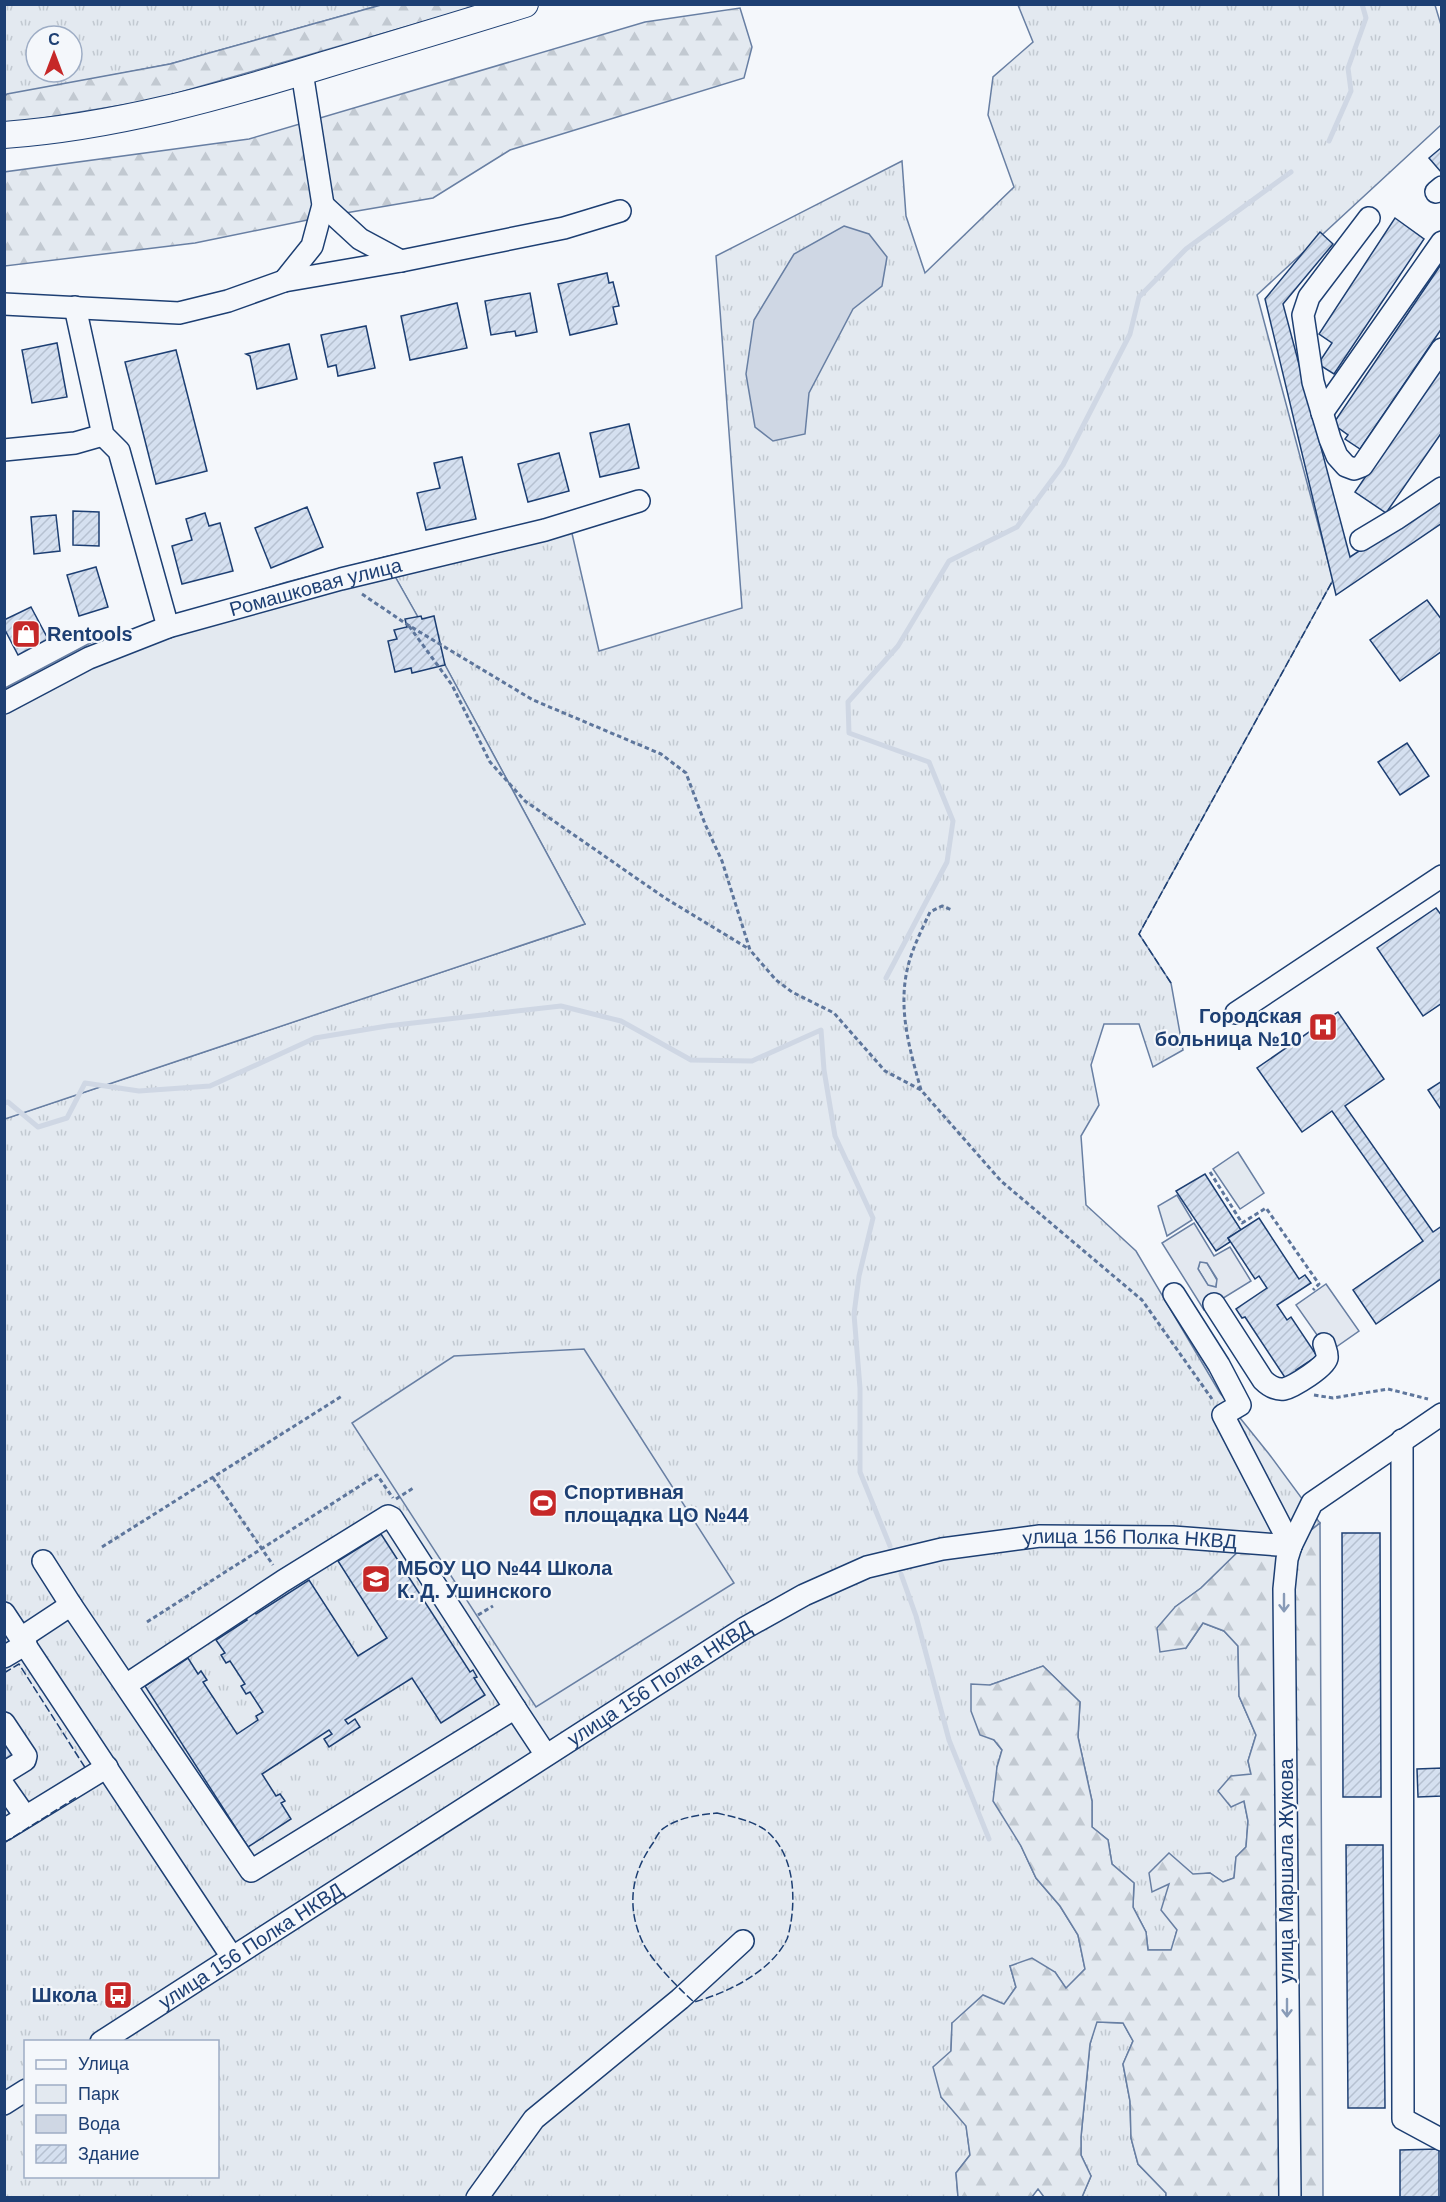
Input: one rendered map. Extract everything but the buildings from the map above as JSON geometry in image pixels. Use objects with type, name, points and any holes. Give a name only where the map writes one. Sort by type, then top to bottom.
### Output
[{"type":"main road","points":[[4,135],[39,132],[126,118],[199,102],[525,4]]},
{"type":"street","points":[[284,281],[312,246],[323,205],[302,72]]},
{"type":"street","points":[[323,205],[360,239],[401,261]]},
{"type":"street","points":[[4,304],[179,313],[228,300],[284,281],[401,261],[564,228],[620,211]]},
{"type":"street","points":[[1369,218],[1309,297],[1305,307],[1304,324],[1313,382],[1337,456],[1346,466],[1354,469],[1362,466],[1442,349]]},
{"type":"street","points":[[1322,413],[1442,242]]},
{"type":"street","points":[[75,307],[103,435],[119,451],[168,627]]},
{"type":"street","points":[[4,450],[75,443],[103,435]]},
{"type":"street","points":[[1361,540],[1442,488]]},
{"type":"street","name":"Ромашковая улица","points":[[4,703],[89,658],[168,627],[340,579],[545,530],[639,501]]},
{"type":"street","points":[[1236,1013],[1442,876]]},
{"type":"street","points":[[1174,1294],[1219,1365],[1231,1410],[1291,1546]]},
{"type":"street","points":[[1214,1305],[1263,1380],[1272,1388]]},
{"type":"street","points":[[1231,1410],[1272,1388],[1284,1389],[1300,1382],[1325,1364],[1327,1358],[1324,1344]]},
{"type":"street","name":"улица Маршала Жукова","points":[[1290,2198],[1284,1589],[1287,1559],[1312,1503],[1402,1440],[1436,1407]]},
{"type":"street","points":[[1402,1440],[1403,2119],[1442,2140]]},
{"type":"street","points":[[126,1684],[384,1517],[391,1516],[546,1755]]},
{"type":"street","name":"улица 156 Полка НКВД","points":[[104,2040],[743,1629],[804,1595],[867,1567],[942,1549],[1040,1536],[1173,1538],[1291,1546]]},
{"type":"street","points":[[43,1562],[251,1871],[515,1708]]},
{"type":"street","points":[[4,1657],[71,1605]]},
{"type":"street","points":[[4,1613],[232,1957]]},
{"type":"street","points":[[4,1723],[26,1756],[25,1760],[4,1773]]},
{"type":"street","points":[[4,1830],[106,1767]]},
{"type":"street","points":[[4,1786],[25,1816]]},
{"type":"street","points":[[477,2198],[534,2119],[680,1999],[743,1941]]},
{"type":"street","points":[[4,2104],[24,2091]]},
{"type":"path","points":[[340,579],[408,624],[533,700],[661,754],[686,773],[722,861],[750,950]]},
{"type":"path","points":[[408,624],[452,685],[490,762],[525,801],[665,898],[750,950],[776,981],[792,992],[834,1013],[885,1071],[921,1090],[1001,1181],[1142,1300],[1231,1410]]},
{"type":"path","points":[[921,1090],[907,1043],[903,1003],[910,960],[930,912],[942,906],[952,910]]},
{"type":"path","points":[[1209,1172],[1242,1222],[1266,1208],[1319,1284],[1313,1290]]},
{"type":"path","points":[[1300,1382],[1306,1389],[1322,1398],[1388,1389],[1436,1407]]},
{"type":"path","points":[[102,1547],[342,1396]]},
{"type":"path","points":[[147,1622],[377,1475],[394,1500],[415,1487]]},
{"type":"path","points":[[213,1478],[284,1581]]},
{"type":"green space","points":[[5,5],[381,5],[170,64],[84,81],[84,24],[24,24],[24,84],[67,84],[5,96]]},
{"type":"green space","points":[[381,5],[481,5],[153,100],[13,123],[5,122],[5,96],[7,94],[61,84],[84,84],[84,80],[170,64]]},
{"type":"green space","points":[[1018,5],[1435,5],[1441,25],[1441,125],[1257,295],[1333,580],[1139,934],[1171,983],[1183,1050],[1153,1067],[1139,1024],[1104,1024],[1091,1065],[1099,1105],[1081,1136],[1086,1205],[1136,1251],[1220,1393],[1320,1523],[1291,1546],[1248,1542],[1201,1588],[1175,1607],[1186,1648],[1203,1623],[1224,1631],[1238,1646],[1239,1696],[1256,1735],[1248,1761],[1251,1774],[1244,1801],[1248,1821],[1246,1847],[1236,1857],[1234,1878],[1223,1882],[1210,1873],[1193,1875],[1169,1883],[1177,1930],[1172,1950],[1148,1950],[1146,1932],[1133,1907],[1134,1883],[1112,1864],[1108,1840],[1092,1827],[1092,1801],[1078,1737],[1080,1702],[1043,1666],[990,1685],[994,1740],[1002,1750],[997,1767],[1021,1846],[1036,1878],[1060,1906],[1078,1935],[1085,1969],[1066,1989],[1055,1972],[1010,1966],[1016,1987],[1004,2005],[952,2023],[951,2051],[941,2097],[966,2125],[970,2155],[956,2173],[958,2197],[5,2197],[4,1119],[585,924],[384,557],[568,516],[599,651],[742,608],[716,256],[902,161],[906,216],[925,273],[1014,187],[988,115],[993,77],[1033,42]]},
{"type":"green space","points":[[740,8],[752,47],[744,78],[510,150],[433,198],[322,217],[195,243],[5,266],[4,172],[249,139],[645,22]]},
{"type":"green space","points":[[384,557],[585,924],[5,1119],[5,688],[94,641],[287,582]]},
{"type":"green space","points":[[1238,1152],[1264,1193],[1240,1209],[1213,1169]]},
{"type":"green space","points":[[1177,1195],[1192,1220],[1167,1236],[1158,1206]]},
{"type":"green space","points":[[1200,1261],[1207,1263],[1217,1280],[1216,1287],[1208,1286],[1198,1269]]},
{"type":"green space","name":"Спортивная площадка ЦО №44","points":[[584,1349],[734,1583],[536,1707],[352,1423],[454,1356]]},
{"type":"green space","points":[[1320,1523],[1323,2197],[1166,2197],[1166,2193],[1138,2164],[1131,2138],[1130,2101],[1123,2064],[1133,2041],[1123,2023],[1097,2022],[1090,2044],[1081,2137],[1081,2155],[1091,2176],[1082,2197],[1044,2197],[1038,2189],[1032,2197],[958,2197],[956,2173],[970,2155],[966,2126],[941,2097],[933,2067],[951,2051],[952,2023],[983,1995],[1004,2004],[1016,1987],[1010,1966],[1032,1958],[1055,1972],[1066,1988],[1085,1969],[1078,1935],[1060,1906],[1036,1878],[1021,1846],[993,1801],[997,1767],[1002,1750],[994,1740],[980,1735],[971,1711],[971,1684],[990,1685],[1043,1666],[1080,1702],[1078,1737],[1092,1801],[1092,1827],[1108,1840],[1112,1864],[1134,1883],[1133,1907],[1146,1932],[1148,1950],[1171,1950],[1177,1930],[1161,1910],[1169,1884],[1152,1892],[1149,1873],[1169,1853],[1193,1874],[1210,1873],[1223,1882],[1234,1878],[1236,1857],[1246,1847],[1248,1821],[1244,1801],[1231,1807],[1218,1791],[1231,1776],[1251,1774],[1248,1761],[1256,1735],[1239,1696],[1238,1646],[1224,1631],[1203,1623],[1186,1648],[1160,1652],[1157,1628],[1175,1607],[1201,1588],[1248,1542],[1291,1546]]},
{"type":"green space","points":[[1096,2022],[1123,2023],[1133,2041],[1123,2064],[1130,2101],[1131,2138],[1138,2164],[1166,2193],[1166,2197],[1082,2197],[1091,2176],[1081,2155],[1081,2137],[1090,2044]]},
{"type":"shaded area","points":[[1194,1223],[1214,1256],[1230,1247],[1251,1281],[1204,1310],[1162,1243]],"holes":[[[1200,1262],[1207,1263],[1217,1279],[1216,1287],[1208,1285],[1198,1269]]]},
{"type":"shaded area","points":[[1326,1284],[1359,1331],[1329,1352],[1296,1305]]},
{"type":"water","points":[[844,226],[869,234],[887,257],[882,286],[853,309],[809,393],[805,434],[773,441],[755,427],[746,374],[754,320],[794,254]]},
{"type":"waterway","points":[[1329,141],[1351,91],[1348,68],[1366,18],[1362,4]]},
{"type":"waterway","points":[[886,978],[947,862],[953,821],[929,762],[849,733],[848,702],[898,646],[949,561],[1017,527],[1063,465],[1130,334],[1139,297],[1186,249],[1291,172]]},
{"type":"waterway","points":[[4,1103],[8,1102],[38,1127],[67,1118],[85,1083],[139,1091],[210,1086],[315,1038],[387,1026],[561,1006],[621,1021],[691,1060],[752,1061],[821,1030],[824,1070],[835,1136],[873,1218],[859,1276],[854,1314],[860,1388],[860,1472],[890,1546]]},
{"type":"waterway","points":[[901,1574],[916,1616],[949,1740],[989,1839]]},
{"type":"fence","points":[[1171,983],[1139,934],[1333,580]]},
{"type":"fence","points":[[4,1673],[19,1664],[86,1769]]},
{"type":"fence","points":[[4,1843],[77,1797]]},
{"type":"fence","points":[[717,1813],[759,1826],[781,1848],[790,1871],[792,1884],[791,1922],[787,1939],[770,1962],[734,1987],[694,2002],[659,1966],[643,1943],[634,1917],[633,1891],[640,1867],[662,1829],[683,1819],[717,1813]]},
{"type":"place","name":"Rentools","points":[[26,634]]},
{"type":"place","name":"Городская больница №10","points":[[1323,1027]]},
{"type":"place","name":"Спортивная площадка ЦО №44","points":[[543,1503]]},
{"type":"place","name":"МБОУ ЦО №44 Школа К. Д. Ушинского","points":[[376,1579]]},
{"type":"place","name":"Школа","points":[[118,1995]]}]
